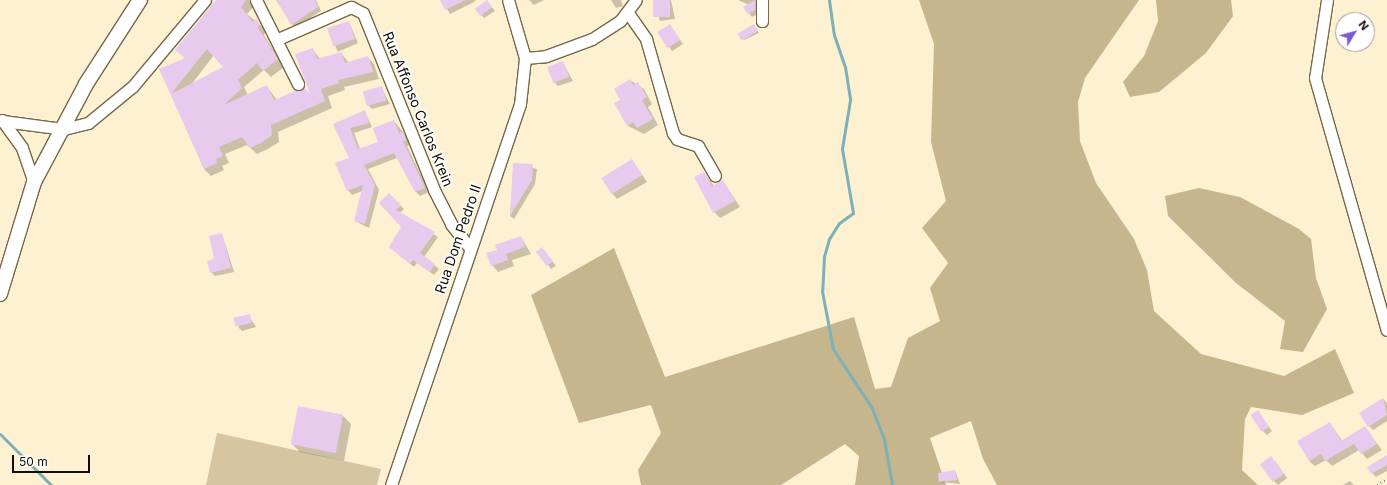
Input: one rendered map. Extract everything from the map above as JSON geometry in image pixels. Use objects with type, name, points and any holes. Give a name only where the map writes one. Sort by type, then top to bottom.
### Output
[{"type":"main road","points":[[0,294],[34,182],[64,129],[86,84],[140,0]]},
{"type":"street","points":[[1,119],[64,129],[88,123],[133,86],[204,0]]},
{"type":"street","points":[[256,0],[278,39],[298,84]]},
{"type":"street","name":"Rua Dom Pedro II","points":[[391,485],[520,104],[526,58],[508,0]]},
{"type":"street","points":[[526,58],[568,49],[610,29],[628,13],[636,0]]},
{"type":"street","points":[[762,0],[762,20]]},
{"type":"street","points":[[1327,0],[1315,78],[1387,330]]},
{"type":"street","name":"Rua Affonso Carlos Krein","points":[[278,39],[351,7],[358,8],[366,19],[434,190],[451,224],[470,248]]},
{"type":"street","points":[[628,13],[646,39],[673,133],[677,139],[698,146],[715,176]]},
{"type":"street","points":[[1,119],[22,148],[34,182]]},
{"type":"path","points":[[1377,485],[1387,479]]},
{"type":"shaded area","points":[[919,0],[1139,0],[1085,78],[1078,102],[1080,141],[1096,183],[1134,239],[1147,270],[1154,311],[1201,354],[1284,376],[1335,349],[1354,393],[1302,415],[1251,407],[1245,419],[1242,470],[1258,485],[997,485],[983,459],[971,421],[930,438],[946,485],[855,485],[859,456],[845,444],[781,485],[641,485],[638,470],[661,433],[651,405],[579,423],[531,295],[614,248],[665,377],[854,317],[875,389],[891,387],[908,338],[940,321],[930,288],[948,263],[922,228],[946,201],[931,142],[934,44]]},
{"type":"shaded area","points":[[1156,0],[1231,0],[1233,16],[1206,53],[1159,92],[1130,97],[1123,82],[1144,56],[1158,21]]},
{"type":"shaded area","points":[[1199,188],[1240,197],[1299,229],[1311,239],[1316,278],[1327,309],[1303,352],[1280,349],[1285,321],[1236,283],[1168,216],[1165,196]]},
{"type":"shaded area","points":[[217,433],[381,469],[377,485],[206,485]]},
{"type":"building","points":[[216,0],[246,0],[241,7],[253,22],[256,19],[259,22],[258,28],[278,59],[263,71],[257,63],[238,80],[242,88],[224,105],[267,85],[274,100],[304,87],[310,94],[295,54],[313,48],[317,59],[342,52],[345,63],[368,56],[373,72],[338,80],[339,83],[321,89],[325,101],[271,125],[272,135],[261,143],[250,148],[242,137],[219,147],[223,156],[216,159],[217,163],[204,169],[159,69],[185,58],[175,50]],"holes":[[[207,49],[223,67],[171,94]]]},
{"type":"building","points":[[277,0],[315,0],[318,7],[291,25]]},
{"type":"building","points":[[440,0],[466,0],[445,10]]},
{"type":"building","points":[[487,0],[492,7],[480,16],[475,9]]},
{"type":"building","points":[[653,0],[670,0],[670,17],[653,17]]},
{"type":"building","points":[[755,0],[755,10],[747,14],[743,7]]},
{"type":"building","points":[[349,21],[355,39],[333,46],[327,28]]},
{"type":"building","points":[[670,24],[680,40],[667,48],[657,32]]},
{"type":"building","points":[[754,24],[758,31],[742,40],[738,34]]},
{"type":"building","points":[[563,61],[569,77],[553,83],[547,67]]},
{"type":"building","points":[[630,79],[633,85],[638,82],[647,97],[642,100],[653,119],[637,128],[633,122],[627,126],[614,103],[620,100],[614,89]]},
{"type":"building","points":[[382,86],[386,100],[367,106],[363,92]]},
{"type":"building","points":[[365,110],[369,123],[350,128],[358,149],[378,142],[373,128],[394,120],[399,133],[403,131],[406,140],[403,141],[425,188],[415,192],[394,153],[364,165],[375,185],[365,224],[354,221],[363,185],[347,191],[335,163],[349,158],[333,124]]},
{"type":"building","points":[[632,159],[642,175],[612,194],[601,178]]},
{"type":"building","points":[[513,163],[533,164],[532,180],[510,216]]},
{"type":"building","points":[[704,172],[712,186],[723,180],[735,201],[713,213],[694,177]]},
{"type":"building","points":[[389,193],[401,205],[396,210],[435,232],[420,253],[435,264],[430,272],[413,260],[410,264],[389,247],[401,227],[379,203]]},
{"type":"building","points":[[222,233],[231,268],[210,273],[207,261],[214,259],[209,236]]},
{"type":"building","points":[[521,236],[525,247],[506,254],[508,260],[491,266],[486,253],[497,250],[495,245]]},
{"type":"building","points":[[542,247],[553,261],[547,266],[536,252]]},
{"type":"building","points":[[250,314],[252,323],[235,327],[233,318]]},
{"type":"building","points":[[1383,398],[1387,415],[1368,427],[1359,413]]},
{"type":"building","points":[[298,406],[343,415],[336,453],[291,444]]},
{"type":"building","points":[[1258,410],[1269,427],[1261,432],[1250,415]]},
{"type":"building","points":[[1330,422],[1341,441],[1365,426],[1377,444],[1361,454],[1354,444],[1325,461],[1321,454],[1309,461],[1297,441]]},
{"type":"building","points":[[1387,455],[1387,465],[1371,474],[1367,467]]},
{"type":"building","points":[[1271,456],[1284,474],[1273,482],[1260,464]]},
{"type":"building","points":[[955,470],[957,480],[939,482],[938,473]]},
{"type":"waterway","points":[[829,0],[834,35],[845,67],[850,100],[842,149],[853,213],[839,223],[829,239],[824,257],[822,291],[833,349],[872,408],[884,439],[892,485]]},
{"type":"waterway","points":[[0,434],[51,485]]}]
